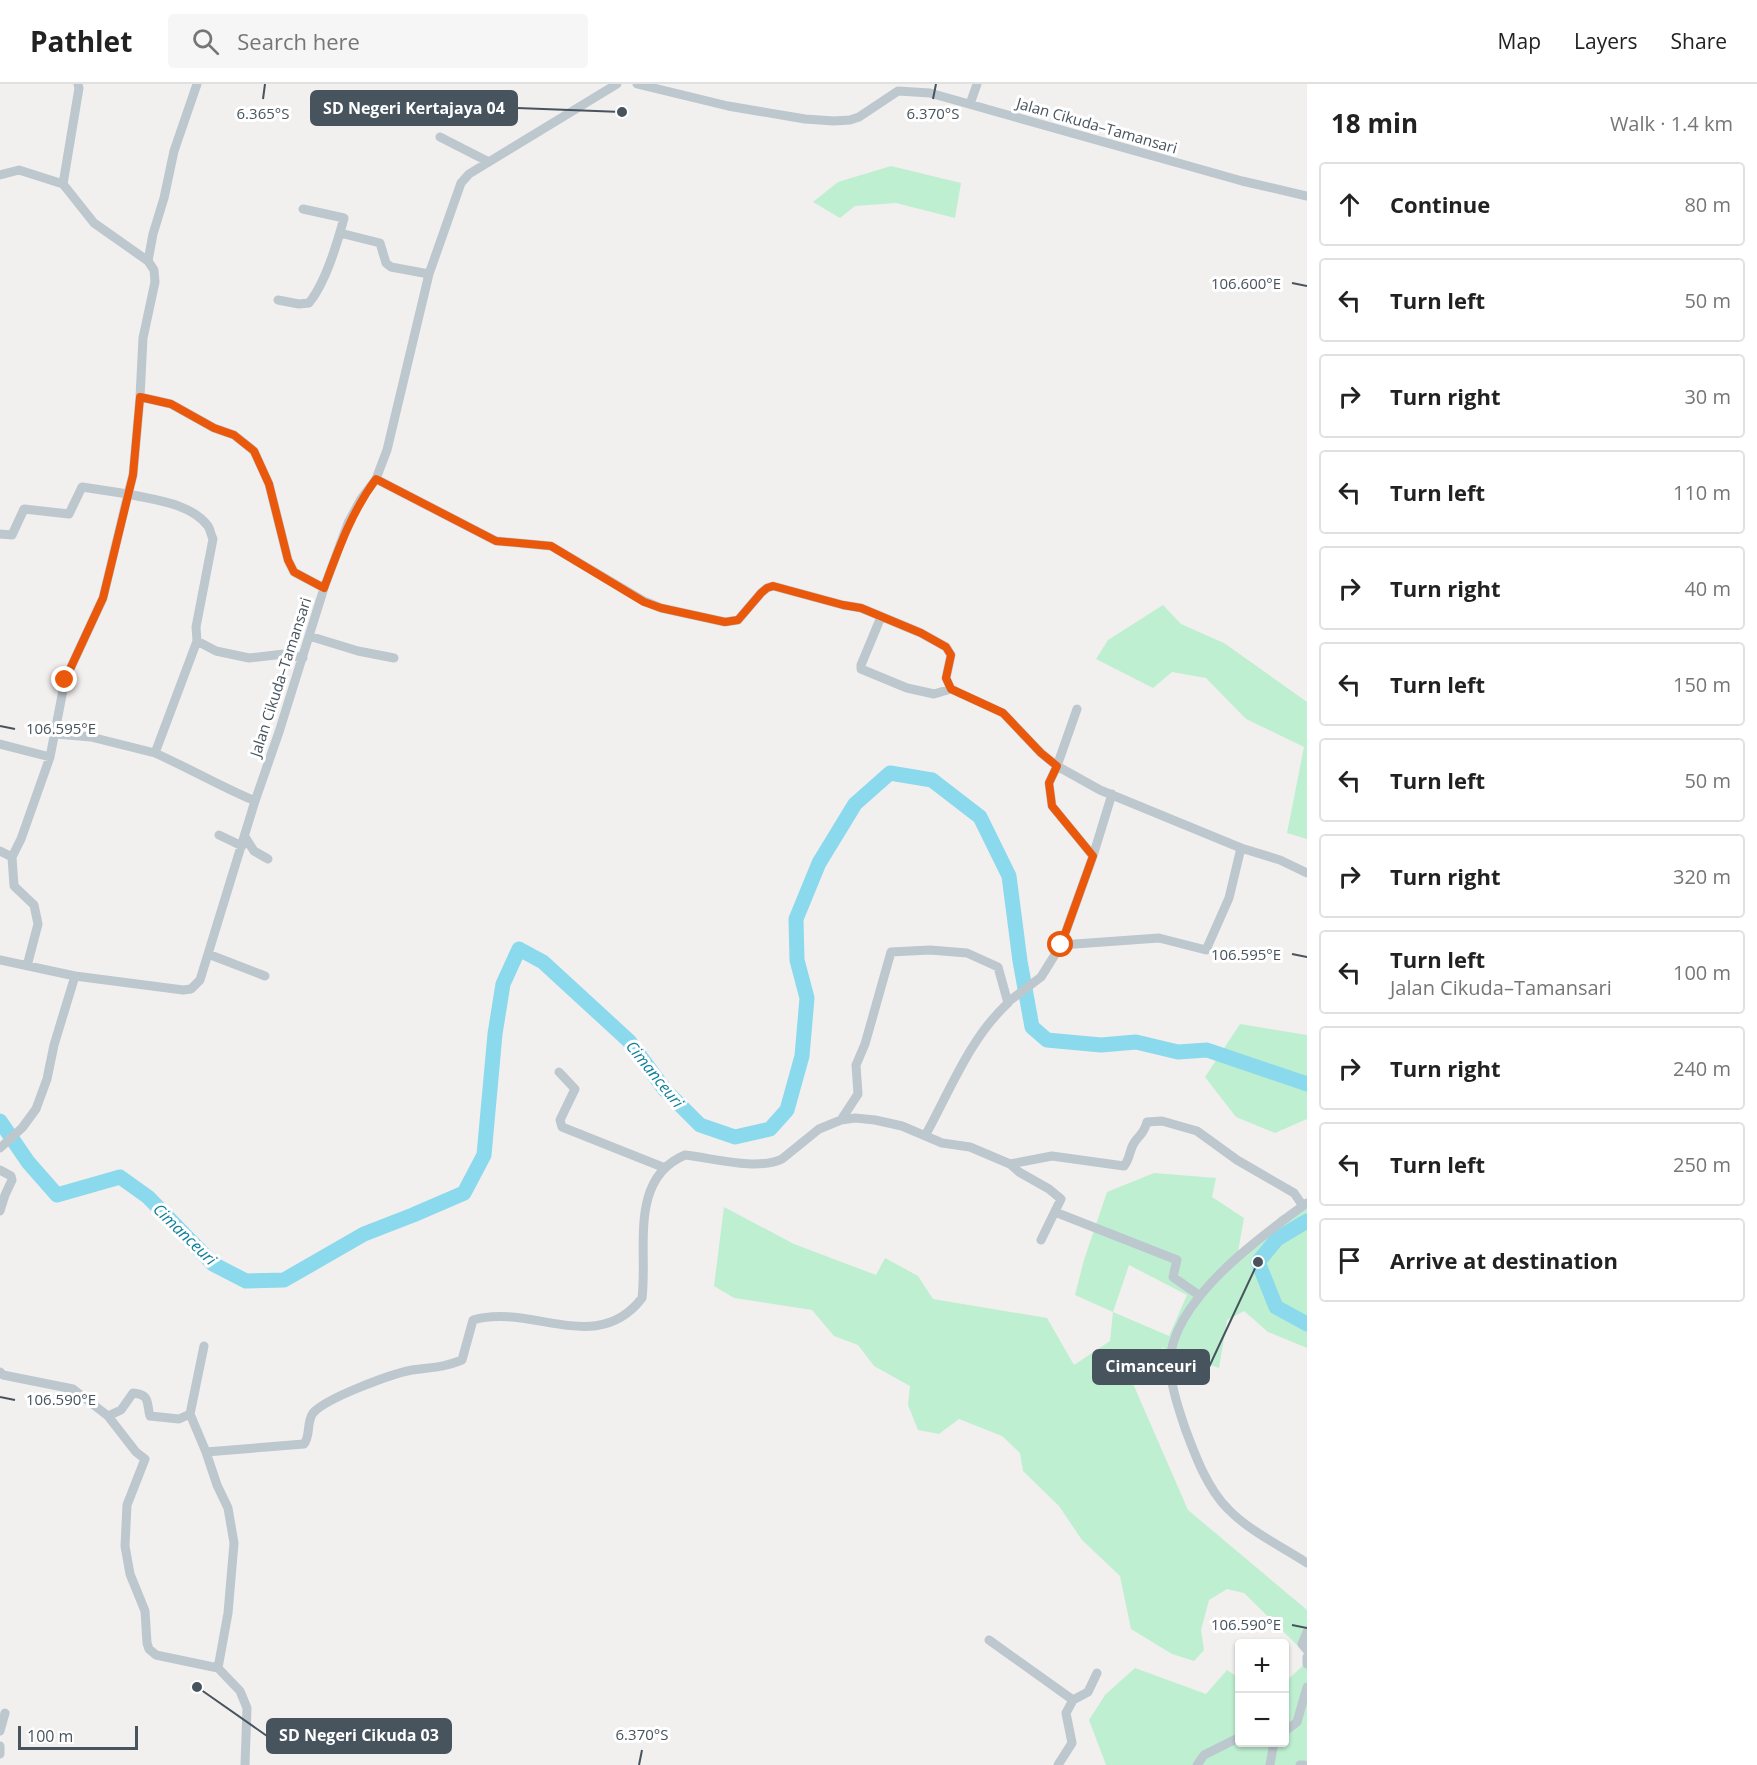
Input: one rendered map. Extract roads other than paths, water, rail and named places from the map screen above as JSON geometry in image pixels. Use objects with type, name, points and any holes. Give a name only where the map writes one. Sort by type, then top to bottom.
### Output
[{"type":"street","points":[[63,184],[78,84]]},
{"type":"street","points":[[148,261],[174,151],[197,84]]},
{"type":"street","name":"Jalan Cikuda–Tamansari","points":[[75,976],[183,990],[191,989],[200,980],[324,588],[348,523],[361,499],[376,479],[387,450],[429,274],[460,183],[469,174],[617,84]]},
{"type":"street","name":"Jalan Cikuda–Tamansari","points":[[637,84],[728,106],[805,119],[834,121],[859,117],[897,88],[930,93],[1242,181],[1307,196]]},
{"type":"street","points":[[970,104],[977,84]]},
{"type":"street","points":[[440,137],[489,162]]},
{"type":"street","points":[[0,175],[19,170],[63,184],[94,223],[148,261],[154,270],[155,282],[143,338],[133,475],[103,598],[65,680],[51,757],[21,839],[12,857],[14,886],[34,905],[38,924],[27,966]]},
{"type":"street","points":[[278,300],[298,304],[309,303],[322,280],[340,233],[344,218],[303,209]]},
{"type":"street","points":[[340,233],[380,243],[386,263],[391,267],[429,274]]},
{"type":"street","points":[[140,397],[171,404],[214,428],[234,435],[254,451],[269,484],[288,560],[294,572],[324,588]]},
{"type":"street","points":[[376,479],[496,541],[551,546],[644,602],[661,608],[725,622],[738,620],[761,593],[773,586],[861,608],[921,633],[946,647],[951,655],[946,678],[951,689],[1003,713],[1041,753],[1057,766],[1100,790],[1241,848],[1280,860],[1307,873]]},
{"type":"street","points":[[0,534],[12,535],[24,509],[69,514],[82,487],[128,494],[169,504],[191,512],[208,526],[213,539],[196,627],[197,641],[155,753]]},
{"type":"street","points":[[881,617],[861,669],[907,688],[934,694],[951,689]]},
{"type":"street","points":[[309,636],[358,651],[394,658]]},
{"type":"street","points":[[197,641],[216,651],[249,658],[284,654],[303,658]]},
{"type":"street","points":[[1077,709],[1049,783],[1052,806],[1093,856]]},
{"type":"street","points":[[56,734],[91,737],[155,753],[190,769],[216,785],[255,801]]},
{"type":"street","points":[[0,744],[51,757]]},
{"type":"street","points":[[1008,1002],[1041,977],[1061,945],[1093,856],[1112,794]]},
{"type":"street","points":[[219,835],[243,841],[268,859]]},
{"type":"street","points":[[1061,945],[1159,938],[1206,950],[1229,898],[1241,848]]},
{"type":"street","points":[[0,851],[12,857]]},
{"type":"street","points":[[841,1120],[858,1094],[856,1065],[865,1044],[891,952],[930,950],[967,953],[998,967],[1008,1003],[994,1016],[958,1071],[925,1136]]},
{"type":"street","points":[[208,954],[265,976]]},
{"type":"street","points":[[0,960],[75,976],[36,1109],[22,1128],[0,1148]]},
{"type":"street","points":[[559,1072],[575,1089],[560,1120],[562,1127],[665,1168]]},
{"type":"street","points":[[207,1452],[304,1444],[308,1436],[308,1424],[312,1414],[346,1394],[395,1374],[412,1370],[443,1368],[462,1360],[473,1320],[488,1316],[515,1316],[585,1328],[614,1321],[637,1305],[642,1298],[644,1211],[653,1185],[665,1168],[685,1155],[757,1165],[782,1159],[819,1129],[841,1120],[855,1118],[902,1126],[942,1143],[970,1147],[1010,1164],[1061,1199],[1041,1240]]},
{"type":"street","points":[[1010,1164],[1052,1156],[1124,1166],[1129,1160],[1134,1142],[1144,1134],[1147,1122],[1162,1121],[1197,1131],[1237,1160],[1294,1193],[1305,1205],[1241,1252],[1200,1296],[1180,1327],[1170,1360],[1178,1409],[1193,1449],[1217,1496],[1241,1521],[1307,1563]]},
{"type":"street","points":[[0,1170],[11,1176],[12,1180],[0,1211]]},
{"type":"street","points":[[1055,1212],[1177,1260],[1173,1277],[1200,1296]]},
{"type":"street","points":[[204,1346],[189,1414],[207,1452],[217,1485],[228,1508],[234,1543],[228,1613],[218,1668]]},
{"type":"street","points":[[0,1372],[3,1375],[73,1389],[108,1416],[136,1452],[145,1459],[127,1505],[125,1546],[130,1574],[145,1611],[147,1644],[156,1655],[218,1668],[240,1691],[246,1701],[245,1765]]},
{"type":"street","points":[[108,1416],[120,1410],[133,1394],[142,1394],[148,1400],[150,1416],[178,1419],[189,1414]]},
{"type":"street","points":[[1307,1632],[1302,1644],[1307,1650]]},
{"type":"street","points":[[989,1641],[1073,1700]]},
{"type":"street","points":[[1307,1657],[1307,1664]]},
{"type":"street","points":[[1062,1762],[1072,1743],[1066,1713],[1073,1700],[1088,1692],[1097,1673]]},
{"type":"street","points":[[1289,1728],[1297,1722],[1307,1687]]},
{"type":"street","points":[[0,1731],[5,1713]]},
{"type":"street","points":[[1197,1765],[1204,1755],[1235,1739]]},
{"type":"street","points":[[0,1746],[0,1754]]},
{"type":"street","points":[[1270,1765],[1273,1747]]},
{"type":"waterway","name":"Cimanceuri","points":[[0,1121],[28,1162],[57,1195],[120,1177],[148,1197],[213,1264],[246,1281],[284,1280],[364,1234],[464,1193],[484,1155],[495,1034],[503,984],[519,949],[543,962],[629,1041],[665,1090],[700,1125],[735,1137],[770,1129],[787,1110],[802,1056],[807,998],[797,960],[796,919],[819,863],[855,804],[890,773],[932,780],[980,817],[1009,876],[1020,961],[1032,1027],[1047,1040],[1101,1045],[1136,1042],[1178,1052],[1207,1050],[1307,1084]]},
{"type":"waterway","name":"Cimanceuri","points":[[1307,1221],[1277,1239],[1258,1262],[1276,1307],[1307,1324]]},
{"type":"place","name":"SD Negeri Kertajaya 04","points":[[622,112]]},
{"type":"place","name":"Cimanceuri","points":[[1258,1262]]},
{"type":"place","name":"SD Negeri Cikuda 03","points":[[197,1687]]}]
